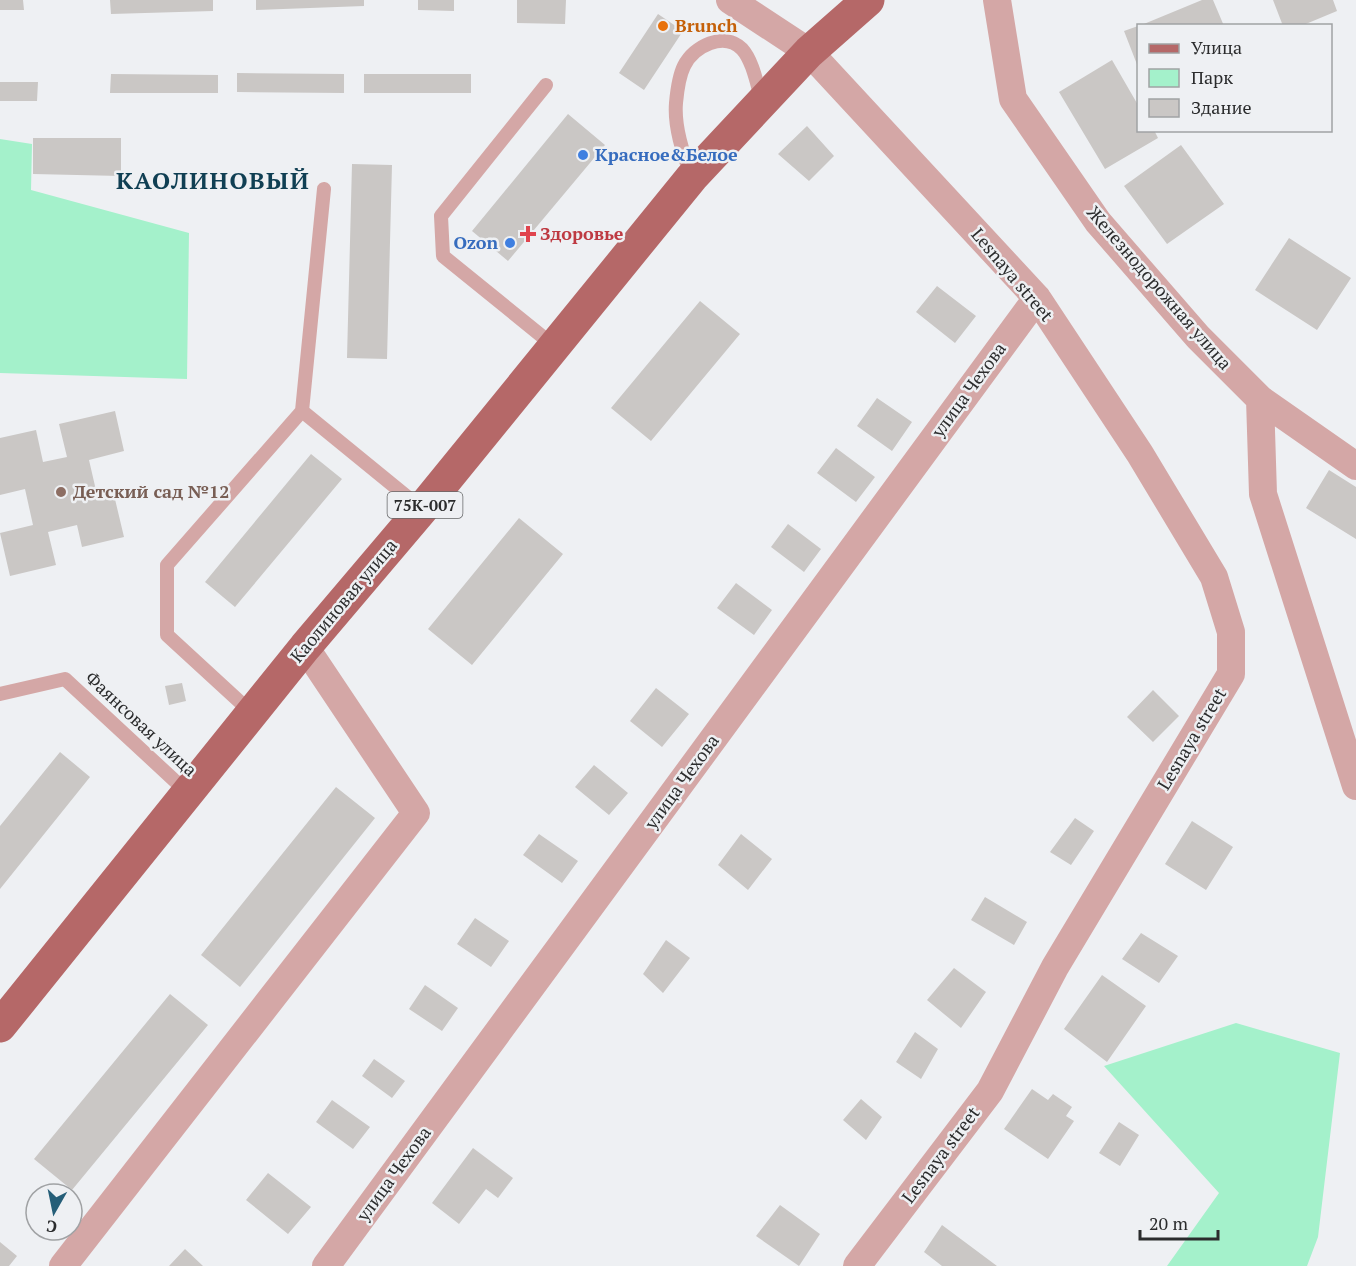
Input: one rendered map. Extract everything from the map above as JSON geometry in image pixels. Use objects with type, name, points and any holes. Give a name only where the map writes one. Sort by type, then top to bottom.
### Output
[{"type":"main road","name":"Каолиновая улица","points":[[0,1026],[305,647],[422,509],[692,177],[809,52],[868,0]]},
{"type":"street","name":"Lesnaya street","points":[[730,0],[809,52],[1037,298],[1140,454],[1214,577],[1231,632],[1231,674],[1055,967],[990,1091],[857,1266]]},
{"type":"street","name":"Железнодорожная улица","points":[[997,0],[1013,99],[1098,222],[1198,337],[1260,399],[1356,466]]},
{"type":"street","name":"улица Чехова","points":[[326,1266],[1037,298]]},
{"type":"street","points":[[1260,399],[1263,494],[1356,786]]},
{"type":"street","points":[[63,1266],[416,813],[305,647]]},
{"type":"lane","points":[[692,177],[682,149],[676,101],[684,66],[692,55],[707,44],[719,40],[737,45],[748,58],[762,101]]},
{"type":"lane","points":[[546,85],[441,216],[443,256],[554,345]]},
{"type":"lane","points":[[252,713],[167,635],[167,565],[302,411],[324,189]]},
{"type":"lane","points":[[302,411],[422,509]]},
{"type":"lane","name":"Фаянсовая улица","points":[[0,694],[65,679],[188,793]]},
{"type":"green space","points":[[0,139],[32,144],[31,190],[189,233],[187,379],[0,373]]},
{"type":"green space","points":[[1236,1023],[1340,1053],[1318,1237],[1307,1266],[1167,1266],[1219,1193],[1104,1066]]},
{"type":"building","points":[[0,0],[23,0],[24,10],[0,10]]},
{"type":"building","points":[[110,0],[213,0],[213,11],[111,14]]},
{"type":"building","points":[[256,0],[364,0],[364,6],[256,10]]},
{"type":"building","points":[[418,0],[454,0],[454,11],[418,10]]},
{"type":"building","points":[[517,0],[566,0],[565,24],[517,23]]},
{"type":"building","points":[[1202,0],[1213,0],[1223,24],[1144,24]]},
{"type":"building","points":[[1273,0],[1333,0],[1337,11],[1306,24],[1282,24]]},
{"type":"building","points":[[658,14],[683,31],[644,90],[619,73]]},
{"type":"building","points":[[1137,26],[1137,64],[1124,31]]},
{"type":"building","points":[[1112,60],[1137,103],[1137,132],[1155,132],[1158,138],[1105,169],[1059,92]]},
{"type":"building","points":[[237,73],[344,74],[344,93],[237,92]]},
{"type":"building","points":[[111,74],[218,75],[218,93],[110,93]]},
{"type":"building","points":[[364,74],[471,74],[471,93],[364,93]]},
{"type":"building","points":[[0,82],[38,82],[37,101],[0,101]]},
{"type":"building","points":[[568,114],[605,145],[508,261],[472,231]]},
{"type":"building","points":[[807,126],[834,156],[809,181],[778,154]]},
{"type":"building","points":[[33,138],[121,138],[121,176],[33,174]]},
{"type":"building","points":[[1181,145],[1224,204],[1167,244],[1124,186]]},
{"type":"building","points":[[352,164],[392,165],[387,359],[347,358]]},
{"type":"building","points":[[1289,238],[1351,278],[1317,330],[1255,290]]},
{"type":"building","points":[[937,286],[976,316],[955,343],[916,312]]},
{"type":"building","points":[[700,301],[740,334],[651,441],[611,408]]},
{"type":"building","points":[[877,398],[912,422],[892,451],[857,426]]},
{"type":"building","name":"Детский сад №12","points":[[115,411],[124,451],[89,460],[98,499],[114,495],[124,537],[82,547],[77,525],[48,532],[56,565],[10,576],[0,533],[33,525],[25,489],[0,495],[0,438],[36,430],[43,462],[67,457],[59,424]]},
{"type":"building","points":[[836,448],[875,477],[856,502],[817,473]]},
{"type":"building","points":[[311,454],[342,479],[235,607],[205,582]]},
{"type":"building","points":[[1329,470],[1356,487],[1356,539],[1306,508]]},
{"type":"building","points":[[519,518],[563,554],[472,665],[428,629]]},
{"type":"building","points":[[788,524],[821,549],[804,572],[771,547]]},
{"type":"building","points":[[736,583],[772,610],[754,635],[717,608]]},
{"type":"building","points":[[182,683],[186,701],[169,705],[165,686]]},
{"type":"building","points":[[656,688],[689,714],[662,747],[630,721]]},
{"type":"building","points":[[1153,690],[1179,716],[1153,742],[1127,717]]},
{"type":"building","points":[[60,752],[90,777],[0,889],[0,826]]},
{"type":"building","points":[[594,765],[628,793],[609,815],[575,787]]},
{"type":"building","points":[[336,787],[375,818],[240,987],[201,955]]},
{"type":"building","points":[[1075,818],[1094,831],[1071,865],[1050,852]]},
{"type":"building","points":[[1192,821],[1233,847],[1206,890],[1165,864]]},
{"type":"building","points":[[539,834],[578,861],[562,883],[523,855]]},
{"type":"building","points":[[741,834],[772,859],[748,890],[718,865]]},
{"type":"building","points":[[985,897],[1027,922],[1014,945],[971,920]]},
{"type":"building","points":[[475,918],[509,941],[491,967],[457,944]]},
{"type":"building","points":[[1141,933],[1178,956],[1159,983],[1122,959]]},
{"type":"building","points":[[666,940],[690,958],[663,993],[643,974]]},
{"type":"building","points":[[954,968],[986,992],[961,1028],[927,1000]]},
{"type":"building","points":[[1102,975],[1146,1006],[1107,1062],[1064,1029]]},
{"type":"building","points":[[425,985],[458,1008],[442,1031],[409,1009]]},
{"type":"building","points":[[170,994],[208,1025],[79,1182],[62,1182],[34,1159]]},
{"type":"building","points":[[915,1032],[938,1049],[921,1079],[896,1062]]},
{"type":"building","points":[[374,1059],[405,1081],[392,1098],[362,1076]]},
{"type":"building","points":[[1032,1089],[1048,1100],[1053,1094],[1072,1107],[1066,1116],[1074,1121],[1048,1159],[1004,1129]]},
{"type":"building","points":[[861,1099],[882,1117],[866,1140],[843,1120]]},
{"type":"building","points":[[332,1100],[370,1127],[353,1149],[316,1122]]},
{"type":"building","points":[[1119,1122],[1139,1135],[1120,1166],[1099,1153]]},
{"type":"building","points":[[473,1148],[513,1178],[498,1198],[486,1189],[459,1224],[432,1203]]},
{"type":"building","points":[[268,1173],[311,1207],[288,1234],[246,1200]]},
{"type":"building","points":[[780,1205],[820,1234],[799,1266],[756,1236]]},
{"type":"building","points":[[942,1225],[997,1266],[942,1266],[924,1252]]},
{"type":"building","points":[[0,1242],[17,1256],[9,1266],[0,1266]]},
{"type":"building","points":[[185,1249],[203,1266],[169,1266]]},
{"type":"place","name":"Brunch","points":[[663,26]]},
{"type":"place","name":"Красное&Белое","points":[[583,155]]},
{"type":"place","name":"Здоровье","points":[[528,234]]},
{"type":"place","name":"Ozon","points":[[510,243]]},
{"type":"place","name":"Детский сад №12","points":[[61,492]]},
{"type":"district","name":"КАОЛИНОВЫЙ","points":[[213,181]]}]
